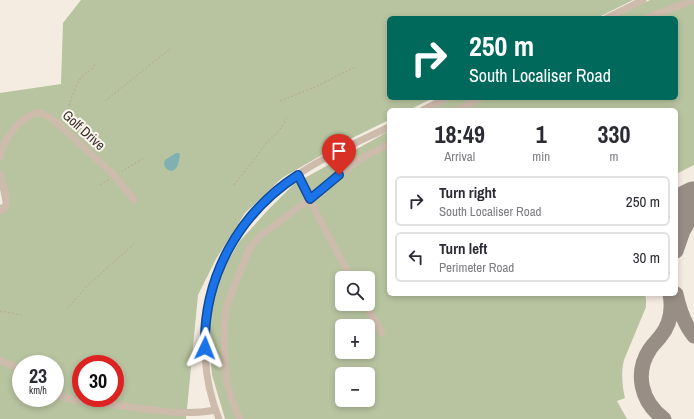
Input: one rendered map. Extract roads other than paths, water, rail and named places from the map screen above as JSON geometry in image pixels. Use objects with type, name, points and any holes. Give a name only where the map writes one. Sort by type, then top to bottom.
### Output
[{"type":"street","points":[[612,16],[644,0]]},
{"type":"street","points":[[651,16],[694,0]]},
{"type":"street","points":[[427,108],[443,100]]},
{"type":"street","points":[[461,108],[477,100]]},
{"type":"street","name":"Golf Drive","points":[[0,157],[1,150],[8,137],[18,124],[32,114],[46,114],[115,176],[134,200]]},
{"type":"street","points":[[219,419],[210,394],[205,358],[206,320],[209,303],[219,268],[232,244],[246,222],[258,208],[281,187],[316,163],[387,128]]},
{"type":"street","points":[[240,419],[227,382],[225,368],[224,325],[226,309],[250,248],[259,237],[359,160],[387,145]]},
{"type":"street","points":[[0,174],[7,199],[5,209],[0,212]]},
{"type":"street","points":[[298,175],[347,271]]},
{"type":"street","points":[[369,311],[382,333]]},
{"type":"street","points":[[0,360],[12,366]]},
{"type":"street","points":[[64,397],[161,411],[205,412],[215,410]]},
{"type":"water","points":[[176,153],[180,154],[177,166],[172,171],[168,170],[164,163],[165,160]]}]
